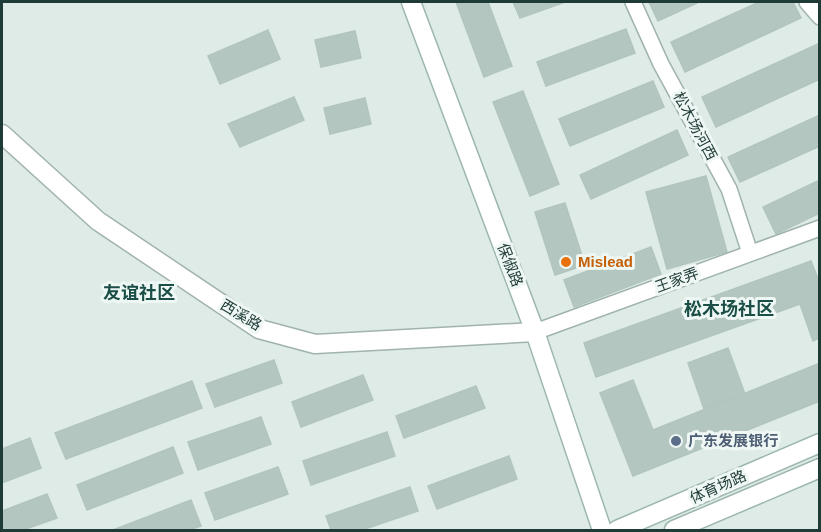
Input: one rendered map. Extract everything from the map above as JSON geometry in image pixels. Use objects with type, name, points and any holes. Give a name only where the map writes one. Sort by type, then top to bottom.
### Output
[{"type":"main road","name":"保俶路","points":[[411,2],[536,332],[602,531]]},
{"type":"main road","name":"西溪路","points":[[2,134],[98,221],[259,329],[315,344],[536,332]]},
{"type":"main road","name":"体育场路","points":[[617,531],[819,443]]},
{"type":"main road","name":"体育场路","points":[[674,531],[819,468]]},
{"type":"street","name":"松木场河西","points":[[633,2],[661,64],[729,189],[750,253]]},
{"type":"street","points":[[807,2],[819,18]]},
{"type":"street","name":"王家弄","points":[[536,332],[819,228]]},
{"type":"building","points":[[456,2],[488,2],[512,66],[484,77]]},
{"type":"building","points":[[513,2],[565,2],[520,18]]},
{"type":"building","points":[[649,2],[699,2],[658,21]]},
{"type":"building","points":[[759,2],[793,2],[801,18],[685,72],[671,42]]},
{"type":"building","points":[[626,29],[635,53],[546,86],[537,62]]},
{"type":"building","points":[[268,30],[280,59],[220,84],[208,56]]},
{"type":"building","points":[[355,31],[361,58],[321,67],[315,40]]},
{"type":"building","points":[[818,44],[820,47],[820,79],[716,127],[702,97]]},
{"type":"building","points":[[653,81],[664,107],[570,146],[559,119]]},
{"type":"building","points":[[523,91],[559,184],[530,196],[493,102]]},
{"type":"building","points":[[294,97],[304,120],[240,147],[228,124]]},
{"type":"building","points":[[365,98],[371,124],[330,134],[324,108]]},
{"type":"building","points":[[820,115],[820,146],[740,182],[728,157]]},
{"type":"building","points":[[677,130],[688,155],[591,199],[580,175]]},
{"type":"building","points":[[706,176],[727,252],[667,269],[646,192]]},
{"type":"building","points":[[820,180],[820,213],[776,234],[763,207]]},
{"type":"building","points":[[565,203],[585,265],[555,275],[535,212]]},
{"type":"building","points":[[651,247],[661,274],[574,307],[564,280]]},
{"type":"building","points":[[811,261],[820,284],[820,338],[813,341],[800,304],[596,377],[584,343]]},
{"type":"building","points":[[728,348],[745,394],[704,409],[688,363]]},
{"type":"building","points":[[274,360],[282,383],[215,407],[206,384]]},
{"type":"building","points":[[820,363],[820,401],[633,476],[600,393],[633,380],[653,430]]},
{"type":"building","points":[[363,375],[373,400],[301,427],[292,402]]},
{"type":"building","points":[[192,381],[202,408],[66,459],[55,433]]},
{"type":"building","points":[[476,386],[485,408],[404,438],[396,416]]},
{"type":"building","points":[[261,417],[271,444],[198,470],[188,442]]},
{"type":"building","points":[[387,432],[395,456],[311,485],[303,461]]},
{"type":"building","points":[[30,438],[41,468],[2,483],[2,449]]},
{"type":"building","points":[[173,447],[183,473],[87,510],[77,485]]},
{"type":"building","points":[[509,456],[517,479],[437,509],[428,486]]},
{"type":"building","points":[[278,467],[288,494],[215,520],[205,493]]},
{"type":"building","points":[[410,487],[418,511],[362,530],[331,530],[326,516]]},
{"type":"building","points":[[47,494],[57,518],[23,530],[2,530],[2,511]]},
{"type":"building","points":[[191,500],[201,526],[189,530],[113,530]]},
{"type":"place","name":"Mislead","points":[[566,262]]},
{"type":"place","name":"广东发展银行","points":[[676,441]]},
{"type":"district","name":"友谊社区","points":[[139,293]]},
{"type":"district","name":"松木场社区","points":[[729,309]]}]
